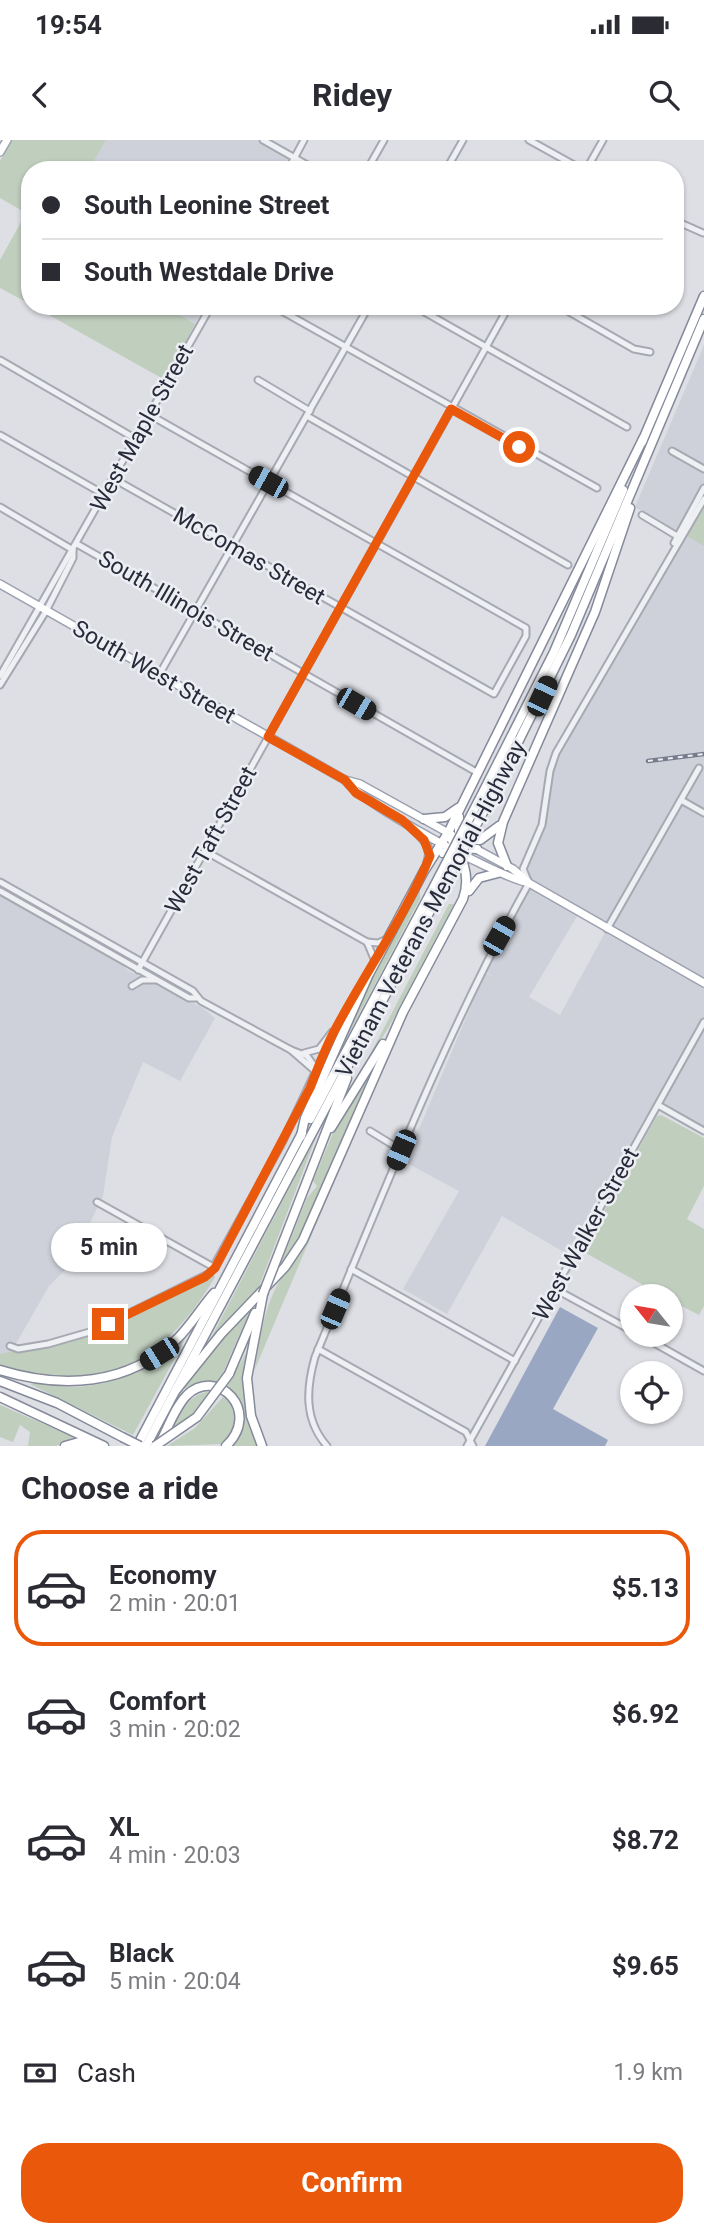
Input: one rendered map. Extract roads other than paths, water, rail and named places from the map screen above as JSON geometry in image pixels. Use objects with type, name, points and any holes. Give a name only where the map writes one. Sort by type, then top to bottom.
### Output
[{"type":"highway","name":"Vietnam Veterans Memorial Highway","points":[[484,800],[554,652],[704,296]]},
{"type":"highway","name":"Vietnam Veterans Memorial Highway","points":[[138,1446],[301,1136],[435,893],[571,635],[704,319]]},
{"type":"highway","points":[[463,899],[468,884],[457,848],[448,833],[643,439]]},
{"type":"highway","points":[[507,866],[498,843],[503,821],[598,604],[636,481]]},
{"type":"highway","points":[[424,819],[440,819],[455,813],[469,790]]},
{"type":"highway","points":[[457,848],[457,826],[462,804]]},
{"type":"highway","points":[[301,1136],[305,1118],[375,962],[426,867],[457,848],[478,845],[503,821]]},
{"type":"highway","points":[[457,826],[466,839],[478,845]]},
{"type":"highway","points":[[176,1390],[221,1334],[295,1254],[403,1012],[463,899],[479,878],[498,873]]},
{"type":"highway","name":"Vietnam Veterans Memorial Highway","points":[[146,1446],[408,953],[435,893]]},
{"type":"highway","points":[[156,1446],[190,1423],[218,1393],[235,1362],[338,1097],[408,953]]},
{"type":"highway","points":[[313,1165],[337,1117],[403,1012]]},
{"type":"highway","points":[[0,1370],[30,1378],[62,1382],[94,1380],[127,1371],[159,1354],[179,1337],[225,1280]]},
{"type":"highway","points":[[262,1446],[251,1416],[247,1378],[263,1294]]},
{"type":"highway","points":[[0,1381],[57,1403],[138,1446]]},
{"type":"highway","points":[[156,1446],[185,1398],[195,1390],[206,1387],[228,1393],[239,1409],[239,1428],[226,1446]]},
{"type":"highway","points":[[0,1397],[104,1446]]},
{"type":"highway","points":[[65,1446],[79,1443],[96,1446]]},
{"type":"main road","points":[[0,152],[5,141]]},
{"type":"main road","name":"South West Street","points":[[0,584],[345,780],[360,784],[448,833]]},
{"type":"main road","name":"South West Street","points":[[345,780],[356,793],[402,820],[498,873],[529,883]]},
{"type":"main road","points":[[402,820],[427,845],[430,856],[426,867]]},
{"type":"main road","name":"South West Street","points":[[478,845],[529,883],[704,983]]},
{"type":"street","points":[[263,140],[300,161]]},
{"type":"street","points":[[292,161],[304,140]]},
{"type":"street","points":[[372,161],[384,140]]},
{"type":"street","points":[[452,161],[463,140]]},
{"type":"street","points":[[529,140],[568,161]]},
{"type":"street","points":[[590,161],[603,140]]},
{"type":"street","points":[[684,224],[704,233]]},
{"type":"street","name":"West Maple Street","points":[[0,676],[3,662],[22,635],[68,554],[75,547],[206,315]]},
{"type":"street","points":[[288,315],[451,409],[597,488]]},
{"type":"street","points":[[159,676],[364,315]]},
{"type":"street","points":[[430,315],[627,427]]},
{"type":"street","name":"West Taft Street","points":[[138,970],[504,315]]},
{"type":"street","points":[[575,315],[634,349],[650,352]]},
{"type":"street","points":[[0,360],[136,439]]},
{"type":"street","points":[[258,380],[413,477],[568,565]]},
{"type":"street","points":[[150,415],[377,542]]},
{"type":"street","points":[[0,435],[105,495]]},
{"type":"street","points":[[672,451],[704,469]]},
{"type":"street","name":"McComas Street","points":[[114,479],[494,694],[527,631],[521,624],[377,542]]},
{"type":"street","points":[[670,553],[704,488]]},
{"type":"street","points":[[327,1446],[313,1424],[308,1386],[318,1349],[401,1150],[481,969],[529,883],[523,869],[542,825],[550,771],[556,753],[670,553],[704,499]]},
{"type":"street","name":"South Illinois Street","points":[[0,507],[195,611],[478,773]]},
{"type":"street","points":[[642,515],[677,536]]},
{"type":"street","name":"West Maple Street","points":[[0,685],[46,611],[73,558],[75,547]]},
{"type":"street","points":[[22,635],[29,640]]},
{"type":"street","points":[[3,662],[12,668]]},
{"type":"street","points":[[607,929],[699,768]]},
{"type":"street","points":[[681,800],[704,813]]},
{"type":"street","points":[[205,850],[367,942],[378,943],[388,938]]},
{"type":"street","points":[[0,882],[193,991],[197,998],[290,1050],[314,1070]]},
{"type":"street","points":[[0,891],[190,999],[197,998]]},
{"type":"street","points":[[367,942],[374,952],[375,962]]},
{"type":"street","points":[[10,1346],[18,1349],[48,1344],[93,1331],[205,1277],[215,1268],[310,1088],[314,1070],[335,1030],[369,975]]},
{"type":"street","points":[[132,986],[142,980],[156,980]]},
{"type":"street","name":"West Walker Street","points":[[467,1446],[472,1443],[704,1023]]},
{"type":"street","points":[[290,1050],[304,1053],[319,1049],[335,1030]]},
{"type":"street","points":[[304,1053],[313,1062],[314,1070]]},
{"type":"street","points":[[658,1105],[704,1132]]},
{"type":"street","points":[[370,1131],[401,1150]]},
{"type":"street","points":[[97,1202],[215,1268]]},
{"type":"street","points":[[351,1269],[515,1361]]},
{"type":"street","points":[[555,1289],[620,1324]]},
{"type":"street","points":[[663,1348],[704,1371]]},
{"type":"street","points":[[318,1349],[467,1432],[472,1443]]},
{"type":"water","points":[[560,1307],[598,1328],[553,1409],[608,1440],[605,1446],[485,1446]]},
{"type":"railway","points":[[648,761],[704,754]]}]
